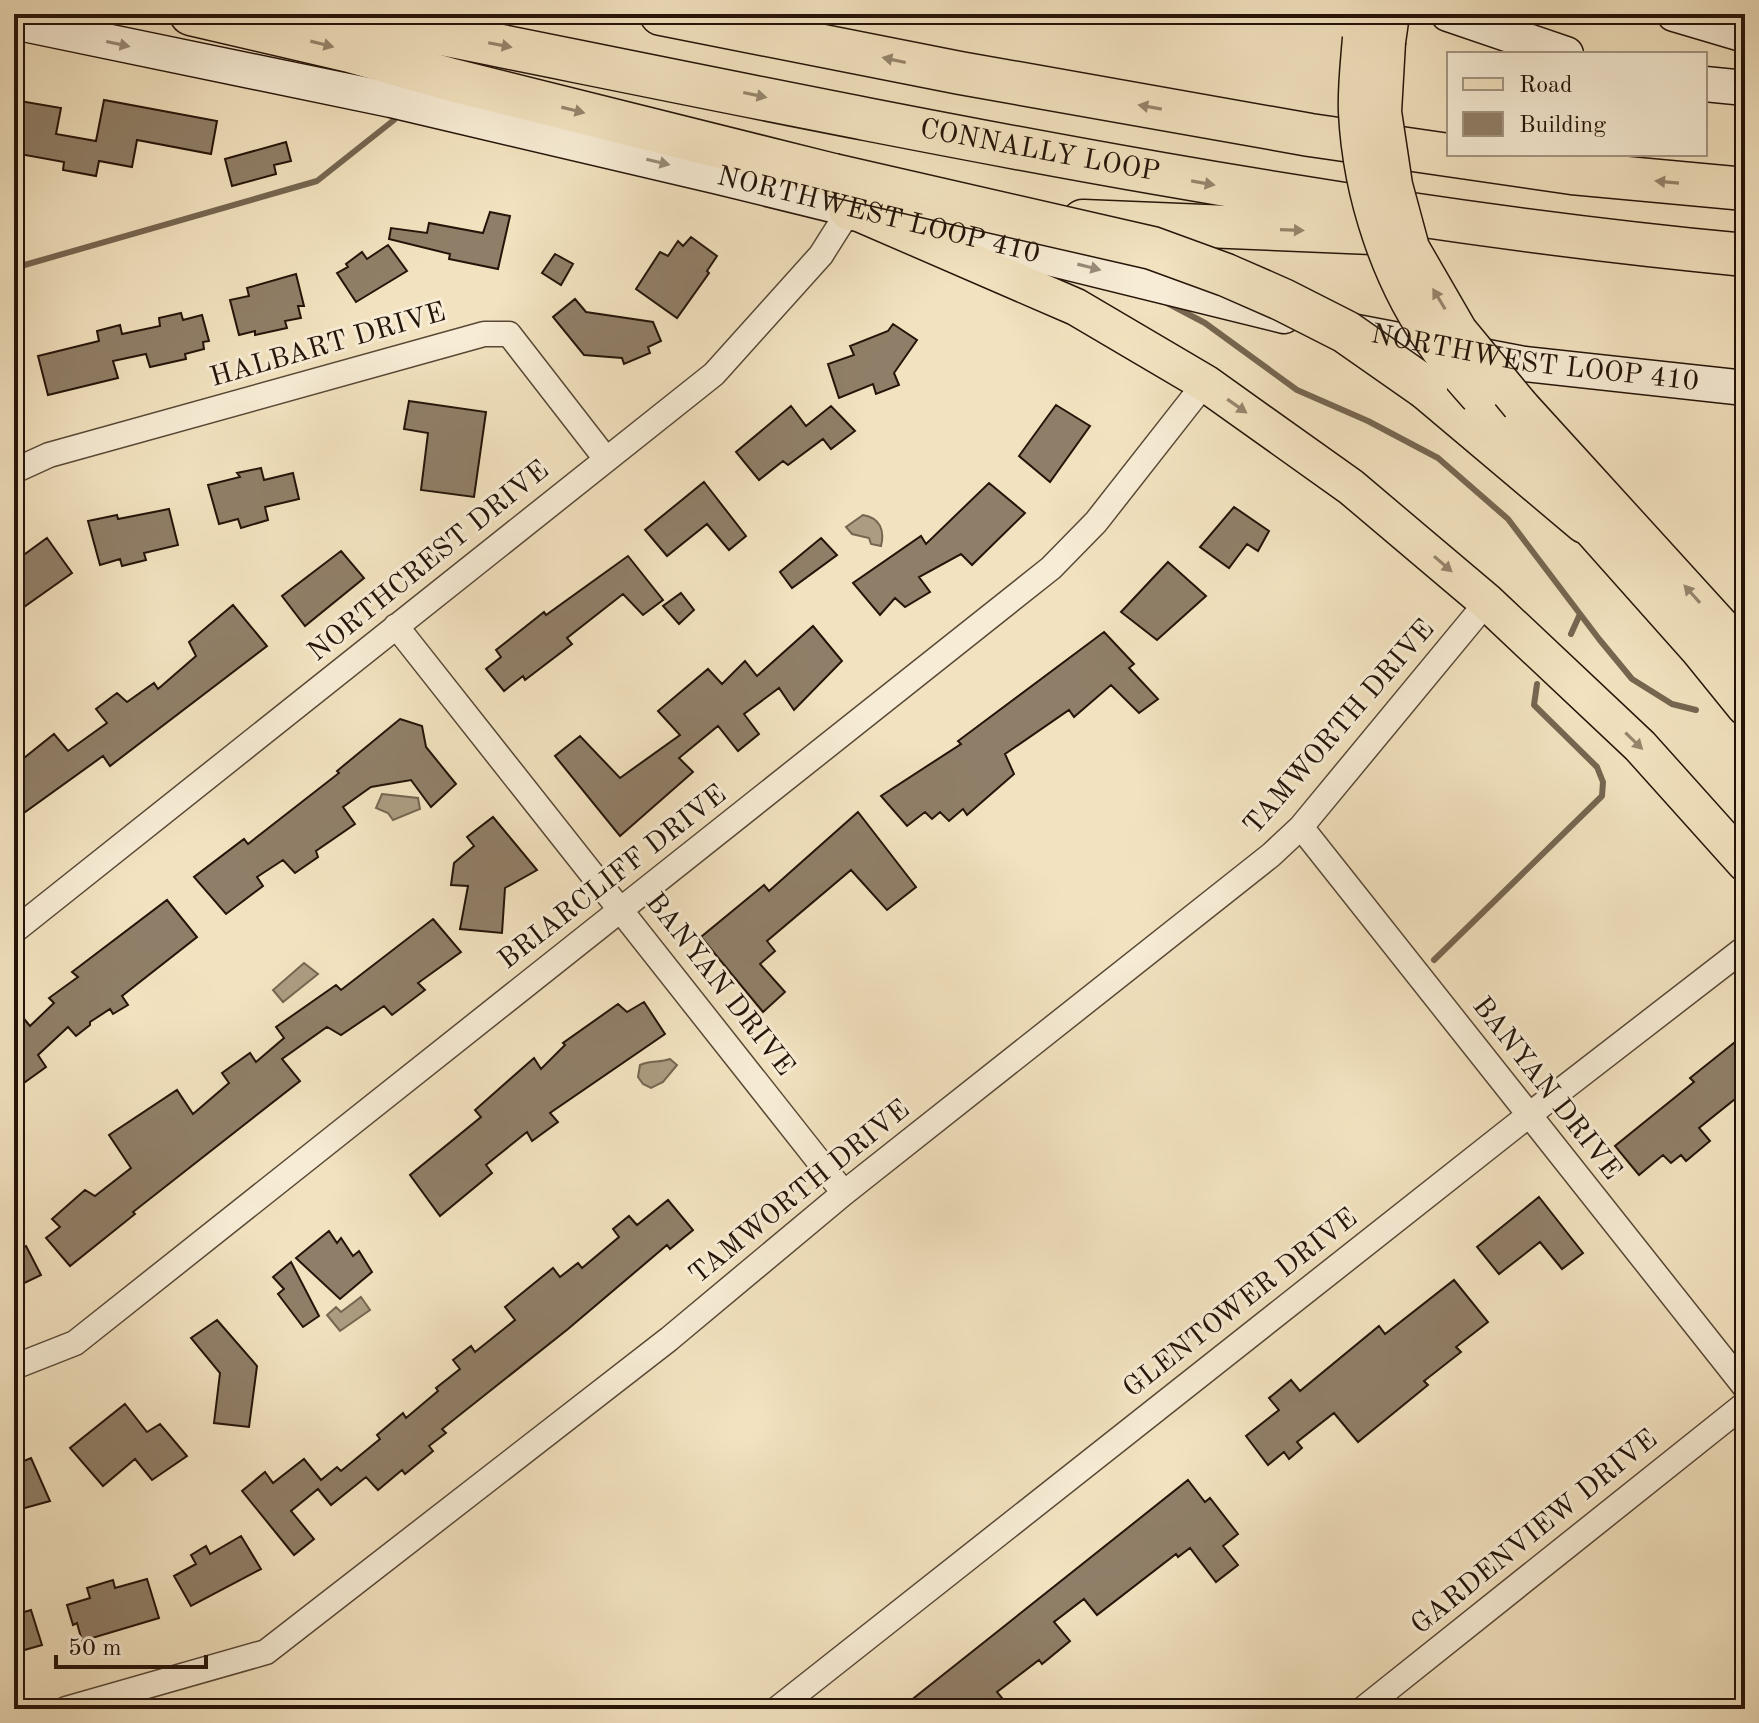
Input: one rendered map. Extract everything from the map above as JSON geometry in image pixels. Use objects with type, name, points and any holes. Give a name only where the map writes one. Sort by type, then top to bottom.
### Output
[{"type":"highway","points":[[191,14],[350,51],[842,192],[1082,230],[1152,248],[1283,300],[1346,332],[1426,388],[1585,522]]},
{"type":"highway","name":"CONNALLY LOOP","points":[[341,14],[1109,167],[1315,201],[1627,244],[1745,255]]},
{"type":"highway","points":[[661,14],[960,73],[1310,135],[1447,155]]},
{"type":"highway","points":[[1455,156],[1572,173],[1745,189]]},
{"type":"highway","points":[[842,192],[1627,244]]},
{"type":"main road","points":[[1448,14],[1560,52]]},
{"type":"main road","points":[[1674,14],[1745,35]]},
{"type":"main road","name":"NORTHWEST LOOP 410","points":[[14,22],[842,192],[1312,323],[1567,369],[1745,388]]},
{"type":"main road","points":[[1375,27],[1394,185],[1411,248],[1443,306],[1478,355],[1520,405],[1745,652]]},
{"type":"main road","points":[[1375,27],[1357,112],[1367,184],[1387,252],[1412,306],[1438,348],[1745,707]]},
{"type":"main road","points":[[1707,84],[1745,88]]},
{"type":"main road","points":[[842,192],[1076,307],[1205,383],[1351,487],[1487,602],[1640,746],[1745,863]]},
{"type":"street","name":"NORTHCREST DRIVE","points":[[14,931],[714,374],[821,255],[842,192]]},
{"type":"street","name":"HALBART DRIVE","points":[[14,471],[49,455],[484,334],[509,334],[606,459]]},
{"type":"street","name":"BRIARCLIFF DRIVE","points":[[14,1367],[75,1343],[1051,568],[1096,522],[1205,383]]},
{"type":"street","name":"TAMWORTH DRIVE","points":[[66,1709],[266,1652],[669,1339],[844,1193],[1245,877],[1301,827],[1487,602]]},
{"type":"street","name":"BANYAN DRIVE","points":[[396,626],[844,1193]]},
{"type":"street","name":"BANYAN DRIVE","points":[[1301,827],[1745,1387]]},
{"type":"street","name":"GLENTOWER DRIVE","points":[[777,1709],[1745,948]]},
{"type":"street","name":"GARDENVIEW DRIVE","points":[[1363,1709],[1745,1404]]},
{"type":"shaded area","points":[[863,515],[874,519],[880,526],[881,546],[871,544],[869,538],[852,534],[846,527]]},
{"type":"shaded area","points":[[382,794],[418,798],[420,809],[393,820],[388,813],[376,808]]},
{"type":"shaded area","points":[[304,963],[318,974],[283,1002],[273,990]]},
{"type":"shaded area","points":[[670,1059],[677,1065],[663,1082],[651,1088],[643,1084],[638,1077],[640,1065]]},
{"type":"shaded area","points":[[361,1297],[370,1310],[340,1331],[327,1315],[336,1307],[341,1312]]},
{"type":"building","points":[[14,100],[61,108],[56,134],[96,141],[104,100],[217,121],[211,154],[137,140],[132,167],[99,161],[96,176],[63,170],[64,162],[14,153]]},
{"type":"building","points":[[286,142],[291,161],[274,165],[276,174],[232,186],[225,159]]},
{"type":"building","points":[[490,212],[510,216],[498,269],[449,259],[450,254],[389,239],[391,228],[427,233],[429,223],[483,233]]},
{"type":"building","points":[[691,237],[717,256],[707,271],[709,273],[677,318],[636,289],[660,252],[668,256],[678,241],[683,246]]},
{"type":"building","points":[[388,245],[407,271],[356,302],[337,273],[348,267],[346,264],[362,252],[367,259]]},
{"type":"building","points":[[555,254],[573,264],[561,285],[542,273]]},
{"type":"building","points":[[296,274],[304,306],[298,306],[301,318],[285,321],[287,328],[239,335],[230,300],[249,296],[247,288]]},
{"type":"building","points":[[575,299],[586,312],[653,322],[661,341],[648,347],[650,353],[624,364],[622,358],[584,355],[553,317]]},
{"type":"building","points":[[181,313],[183,320],[202,315],[209,341],[203,342],[204,349],[185,354],[186,359],[150,367],[146,354],[113,361],[118,378],[48,395],[38,356],[99,341],[97,331],[120,325],[122,334],[160,326],[159,318]]},
{"type":"building","points":[[893,324],[917,340],[894,373],[899,385],[876,394],[873,384],[839,398],[828,364],[854,355],[850,346],[888,331]]},
{"type":"building","points":[[409,401],[486,412],[474,497],[421,490],[428,433],[404,429]]},
{"type":"building","points":[[1056,405],[1090,426],[1050,482],[1019,456]]},
{"type":"building","points":[[791,406],[806,426],[831,406],[855,431],[831,449],[823,439],[788,465],[783,461],[759,480],[736,452]]},
{"type":"building","points":[[261,468],[264,480],[293,473],[299,499],[265,507],[268,520],[241,528],[238,519],[219,524],[208,485],[240,477],[237,473]]},
{"type":"building","points":[[704,482],[746,536],[729,550],[707,524],[667,556],[645,530]]},
{"type":"building","points":[[989,483],[1025,513],[972,565],[961,554],[919,577],[930,592],[905,607],[895,598],[880,615],[853,583],[921,536],[926,544]]},
{"type":"building","points":[[1234,507],[1269,531],[1258,551],[1247,544],[1229,568],[1200,547]]},
{"type":"building","points":[[169,509],[178,545],[144,553],[146,560],[122,566],[120,559],[100,565],[88,521],[117,515],[118,519]]},
{"type":"building","points":[[47,538],[72,573],[14,614],[14,562]]},
{"type":"building","points":[[821,538],[837,555],[792,588],[780,572]]},
{"type":"building","points":[[341,551],[364,578],[305,626],[282,596]]},
{"type":"building","points":[[628,556],[663,600],[643,615],[623,594],[567,638],[572,644],[525,680],[523,676],[504,691],[486,669],[501,657],[496,650],[544,612],[546,615]]},
{"type":"building","points":[[1168,562],[1206,596],[1157,640],[1121,612]]},
{"type":"building","points":[[681,593],[694,610],[679,624],[663,606]]},
{"type":"building","points":[[233,605],[267,646],[110,766],[103,756],[14,820],[14,766],[54,734],[68,751],[107,723],[96,709],[117,693],[127,702],[154,683],[158,689],[196,656],[189,642]]},
{"type":"building","points":[[813,626],[842,661],[794,710],[779,688],[744,714],[759,734],[738,751],[718,726],[679,758],[693,772],[620,836],[555,756],[580,736],[620,778],[680,735],[658,711],[708,669],[722,684],[745,661],[757,676]]},
{"type":"building","points":[[1104,632],[1134,664],[1129,668],[1158,699],[1139,713],[1111,685],[1074,717],[1069,710],[1005,754],[1014,774],[967,815],[963,809],[949,821],[940,812],[932,819],[925,812],[907,826],[881,796],[961,744],[958,741]]},
{"type":"building","points":[[400,719],[422,726],[426,747],[456,784],[431,807],[411,780],[371,787],[343,807],[355,824],[316,851],[318,857],[295,873],[283,860],[257,877],[263,886],[226,914],[194,877],[244,839],[248,844],[339,773],[337,771]]},
{"type":"building","points":[[858,812],[916,887],[887,910],[851,870],[767,941],[775,951],[760,964],[785,992],[763,1012],[701,937],[764,885],[769,891]]},
{"type":"building","points":[[493,817],[537,870],[505,888],[502,933],[460,929],[468,886],[451,885],[454,863],[474,846],[467,837]]},
{"type":"building","points":[[167,900],[197,937],[122,996],[128,1005],[113,1014],[110,1009],[76,1036],[68,1027],[38,1055],[46,1067],[14,1090],[14,1029],[25,1020],[30,1026],[54,1003],[49,998],[78,977],[72,972]]},
{"type":"building","points":[[433,919],[461,952],[418,983],[425,990],[392,1015],[384,1006],[341,1035],[327,1027],[282,1059],[300,1081],[133,1212],[135,1214],[70,1266],[46,1238],[60,1227],[52,1219],[85,1190],[95,1196],[131,1168],[109,1135],[177,1090],[193,1114],[229,1083],[222,1073],[250,1053],[256,1062],[284,1038],[276,1027],[336,985],[341,990]]},
{"type":"building","points":[[644,1002],[665,1034],[550,1113],[558,1122],[532,1141],[527,1132],[486,1165],[492,1173],[440,1216],[410,1175],[481,1117],[475,1110],[534,1058],[541,1069],[565,1045],[563,1043],[618,1004],[627,1012]]},
{"type":"building","points":[[1745,1034],[1745,1091],[1699,1128],[1710,1141],[1686,1161],[1681,1155],[1671,1163],[1663,1155],[1639,1175],[1615,1146],[1694,1082],[1690,1078]]},
{"type":"building","points":[[1539,1197],[1583,1253],[1562,1269],[1540,1242],[1499,1274],[1477,1247]]},
{"type":"building","points":[[668,1200],[693,1230],[670,1249],[667,1245],[442,1429],[446,1433],[429,1446],[433,1451],[405,1474],[402,1470],[378,1490],[366,1477],[331,1505],[318,1489],[291,1511],[314,1539],[294,1555],[242,1491],[265,1472],[273,1483],[304,1459],[321,1480],[337,1467],[341,1471],[380,1439],[377,1435],[403,1413],[406,1418],[438,1391],[436,1388],[460,1369],[453,1360],[471,1346],[475,1352],[515,1320],[505,1307],[553,1268],[560,1277],[578,1263],[582,1268],[619,1237],[613,1229],[629,1216],[637,1225]]},
{"type":"building","points":[[329,1231],[337,1243],[341,1238],[353,1256],[359,1251],[372,1272],[340,1299],[296,1258]]},
{"type":"building","points":[[26,1246],[41,1275],[14,1288],[14,1252]]},
{"type":"building","points":[[291,1262],[319,1316],[303,1327],[278,1294],[284,1289],[273,1277]]},
{"type":"building","points":[[1454,1280],[1488,1322],[1456,1347],[1461,1352],[1424,1381],[1428,1385],[1358,1442],[1334,1413],[1297,1442],[1302,1448],[1289,1459],[1284,1452],[1268,1465],[1246,1436],[1279,1410],[1269,1398],[1291,1380],[1300,1391],[1379,1326],[1385,1334]]},
{"type":"building","points":[[217,1320],[257,1366],[249,1427],[214,1423],[220,1373],[191,1338]]},
{"type":"building","points":[[125,1404],[147,1432],[160,1424],[187,1456],[152,1480],[135,1459],[103,1486],[70,1448]]},
{"type":"building","points":[[31,1458],[50,1501],[14,1511],[14,1465]]},
{"type":"building","points":[[1188,1480],[1205,1502],[1210,1498],[1238,1534],[1223,1546],[1238,1565],[1216,1582],[1190,1548],[1178,1557],[1176,1554],[1097,1615],[1084,1599],[1054,1622],[1070,1641],[1042,1664],[1039,1660],[997,1692],[1011,1709],[900,1709]]},
{"type":"building","points":[[241,1536],[261,1569],[191,1606],[174,1576],[196,1564],[191,1555],[206,1546],[210,1554]]},
{"type":"building","points":[[147,1579],[159,1618],[82,1641],[67,1605],[90,1598],[87,1588],[113,1580],[115,1588]]},
{"type":"building","points":[[31,1610],[42,1645],[14,1653],[14,1615]]},
{"type":"waterway","points":[[986,14],[991,19]]},
{"type":"waterway","points":[[14,268],[317,181],[394,120]]},
{"type":"waterway","points":[[1167,303],[1205,323],[1297,390],[1368,421],[1438,458],[1508,519],[1632,679],[1672,704],[1696,710]]},
{"type":"waterway","points":[[1571,634],[1580,614]]},
{"type":"waterway","points":[[1434,960],[1602,796],[1603,782],[1597,767],[1534,705],[1537,684]]}]
